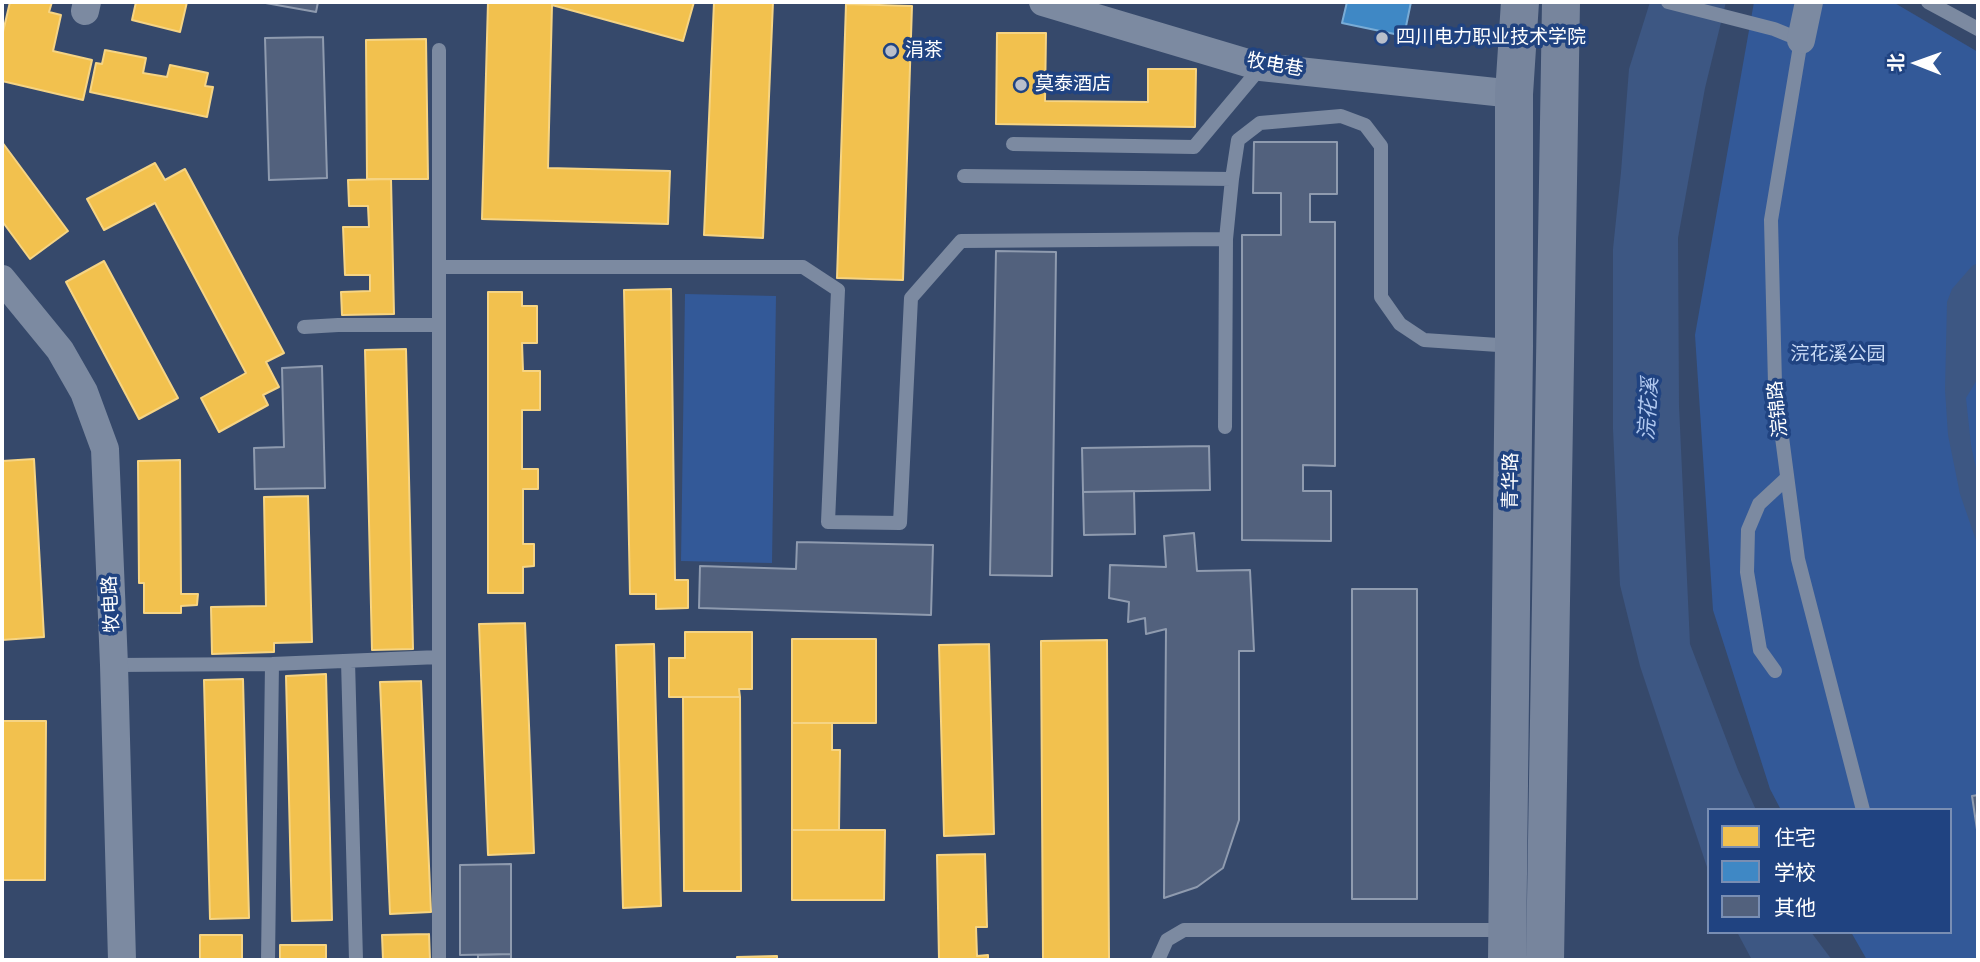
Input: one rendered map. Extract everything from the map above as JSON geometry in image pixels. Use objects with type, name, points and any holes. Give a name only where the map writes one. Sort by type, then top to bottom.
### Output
[{"type":"main road","name":"青华路","points":[[1506,945],[1514,346],[1514,94],[1520,2]]},
{"type":"main road","points":[[1545,960],[1561,2]]},
{"type":"street","name":"牧电巷","points":[[1043,2],[1261,67],[1514,94]]},
{"type":"street","name":"浣锦路","points":[[1801,40],[1810,2]]},
{"type":"street","name":"牧电路","points":[[2,279],[60,351],[84,392],[105,449],[122,960]]},
{"type":"lane","points":[[1668,2],[1774,29],[1801,40]]},
{"type":"lane","points":[[1928,2],[1978,29]]},
{"type":"lane","name":"浣锦路","points":[[1801,40],[1771,220],[1775,383],[1798,559],[1862,808]]},
{"type":"lane","points":[[439,50],[439,960]]},
{"type":"lane","points":[[1013,144],[1194,147],[1261,67]]},
{"type":"lane","points":[[1225,427],[1226,239],[1232,179],[1238,140],[1260,123],[1341,116],[1364,125],[1381,146],[1381,297],[1400,324],[1424,340],[1514,346]]},
{"type":"lane","points":[[964,176],[1232,179]]},
{"type":"lane","points":[[439,267],[803,267],[838,290],[828,522],[900,523],[911,298],[961,241],[1226,239]]},
{"type":"lane","points":[[304,327],[439,325]]},
{"type":"lane","points":[[1775,671],[1760,650],[1747,572],[1748,530],[1759,504],[1787,478]]},
{"type":"lane","points":[[114,665],[272,664],[439,657]]},
{"type":"lane","points":[[348,661],[356,960]]},
{"type":"lane","points":[[268,960],[272,664]]},
{"type":"lane","points":[[1158,960],[1167,940],[1184,930],[1506,945]]},
{"type":"green space","name":"浣花溪公园","points":[[1754,2],[1893,2],[1978,52],[1978,960],[1867,960],[1852,934],[1952,934],[1952,808],[1780,808],[1770,789],[1713,610],[1695,335]]},
{"type":"green space","points":[[685,294],[776,296],[772,563],[681,561]]},
{"type":"water","name":"浣花溪","points":[[1650,2],[1726,2],[1705,88],[1678,238],[1679,406],[1690,644],[1755,808],[1707,808],[1707,867],[1640,666],[1620,585],[1613,429],[1613,249],[1629,69]]},
{"type":"water","points":[[1978,263],[1978,378],[1966,398],[1978,478],[1978,546],[1960,494],[1948,435],[1945,390],[1947,302],[1952,289],[1972,266]]},
{"type":"water","points":[[1738,934],[1812,934],[1832,960],[1752,960]]},
{"type":"building: 住宅","points":[[10,2],[52,2],[49,12],[61,15],[53,51],[92,60],[83,100],[2,81],[2,36]]},
{"type":"building: 住宅","points":[[136,2],[187,2],[180,32],[132,20]]},
{"type":"building: 住宅","points":[[488,2],[694,2],[683,41],[552,5],[548,168],[670,171],[668,224],[482,219]]},
{"type":"building: 住宅","points":[[714,2],[773,2],[763,238],[704,235]]},
{"type":"building: 住宅","points":[[846,4],[912,6],[903,280],[837,278]]},
{"type":"building: 住宅","name":"莫泰酒店","points":[[997,33],[1046,33],[1045,101],[1148,102],[1148,69],[1196,69],[1195,127],[996,124]]},
{"type":"building: 住宅","points":[[426,39],[428,179],[367,179],[366,40]]},
{"type":"building: 住宅","points":[[105,50],[146,58],[143,73],[167,77],[170,65],[208,73],[205,86],[213,87],[207,117],[90,92],[96,63],[102,64]]},
{"type":"building: 住宅","points":[[2,142],[68,231],[30,259],[2,221]]},
{"type":"building: 住宅","points":[[155,163],[165,180],[185,169],[284,353],[266,362],[279,387],[263,395],[268,405],[219,432],[201,398],[246,373],[155,203],[104,230],[87,199]]},
{"type":"building: 住宅","points":[[391,179],[394,314],[342,315],[341,292],[370,291],[370,275],[345,275],[343,227],[369,227],[368,206],[349,206],[348,180]]},
{"type":"building: 住宅","points":[[104,261],[178,398],[139,419],[66,282]]},
{"type":"building: 住宅","points":[[671,289],[675,580],[688,580],[688,608],[656,609],[656,594],[630,594],[624,290]]},
{"type":"building: 住宅","points":[[488,292],[522,292],[522,306],[537,306],[537,343],[522,343],[523,371],[540,371],[540,410],[522,410],[522,469],[538,469],[538,489],[523,489],[523,544],[534,544],[534,566],[523,567],[523,593],[488,593]]},
{"type":"building: 住宅","points":[[406,349],[413,649],[372,650],[365,350]]},
{"type":"building: 住宅","points":[[34,459],[44,637],[2,640],[2,461]]},
{"type":"building: 住宅","points":[[180,460],[181,594],[198,594],[197,605],[181,606],[181,613],[144,613],[144,583],[139,583],[138,461]]},
{"type":"building: 住宅","points":[[308,496],[312,642],[274,643],[274,652],[212,654],[211,607],[266,606],[264,497]]},
{"type":"building: 住宅","points":[[525,623],[534,853],[488,855],[479,624]]},
{"type":"building: 住宅","points":[[685,632],[752,632],[752,689],[739,689],[740,697],[669,697],[669,658],[685,658]]},
{"type":"building: 住宅","points":[[792,639],[876,639],[876,723],[792,723]]},
{"type":"building: 住宅","points":[[1107,640],[1109,960],[1043,960],[1041,641]]},
{"type":"building: 住宅","points":[[654,644],[661,906],[623,908],[616,645]]},
{"type":"building: 住宅","points":[[989,644],[994,834],[944,836],[939,645]]},
{"type":"building: 住宅","points":[[326,674],[332,920],[292,921],[286,676]]},
{"type":"building: 住宅","points":[[243,679],[249,918],[210,919],[204,680]]},
{"type":"building: 住宅","points":[[421,681],[431,912],[390,914],[380,682]]},
{"type":"building: 住宅","points":[[683,697],[740,697],[741,891],[684,891]]},
{"type":"building: 住宅","points":[[2,721],[46,721],[45,880],[2,880]]},
{"type":"building: 住宅","points":[[792,723],[832,723],[832,750],[840,750],[839,830],[792,830]]},
{"type":"building: 住宅","points":[[792,830],[885,830],[884,900],[792,900]]},
{"type":"building: 住宅","points":[[985,854],[987,927],[976,927],[977,956],[988,955],[988,960],[939,960],[937,855]]},
{"type":"building: 住宅","points":[[429,934],[430,960],[383,960],[382,935]]},
{"type":"building: 住宅","points":[[200,935],[242,935],[242,960],[200,960]]},
{"type":"building: 住宅","points":[[280,945],[326,945],[326,960],[280,960]]},
{"type":"building: 住宅","points":[[777,956],[777,960],[737,960],[737,957]]},
{"type":"building: 学校","points":[[1347,2],[1411,2],[1404,36],[1342,23]]},
{"type":"building: 其他","points":[[260,2],[318,2],[316,12]]},
{"type":"building: 其他","points":[[323,37],[327,178],[269,180],[265,38]]},
{"type":"building: 其他","points":[[1254,142],[1337,142],[1337,194],[1310,194],[1310,222],[1335,222],[1335,466],[1303,465],[1303,491],[1331,491],[1331,541],[1242,540],[1242,235],[1281,235],[1281,193],[1253,193]]},
{"type":"building: 其他","points":[[996,251],[1056,252],[1052,576],[990,575]]},
{"type":"building: 其他","points":[[322,366],[325,488],[255,489],[254,448],[284,447],[282,368]]},
{"type":"building: 其他","points":[[1209,446],[1210,490],[1083,492],[1082,448]]},
{"type":"building: 其他","points":[[1134,491],[1135,534],[1084,535],[1083,492]]},
{"type":"building: 其他","points":[[1194,533],[1197,571],[1250,570],[1254,651],[1239,651],[1239,820],[1223,868],[1197,887],[1164,898],[1166,629],[1146,634],[1145,618],[1128,622],[1129,602],[1109,598],[1110,565],[1166,567],[1164,536]]},
{"type":"building: 其他","points":[[797,542],[933,545],[931,615],[699,608],[700,566],[796,569]]},
{"type":"building: 其他","points":[[1352,589],[1417,589],[1417,899],[1352,899]]},
{"type":"building: 其他","points":[[1978,795],[1978,836],[1972,796]]},
{"type":"building: 其他","points":[[511,864],[511,954],[460,955],[460,865]]},
{"type":"building: 其他","points":[[511,954],[511,960],[478,960],[478,955]]},
{"type":"place","name":"四川电力职业技术学院","points":[[1382,38]]},
{"type":"place","name":"涓茶","points":[[891,51]]},
{"type":"place","name":"莫泰酒店","points":[[1021,85]]}]
